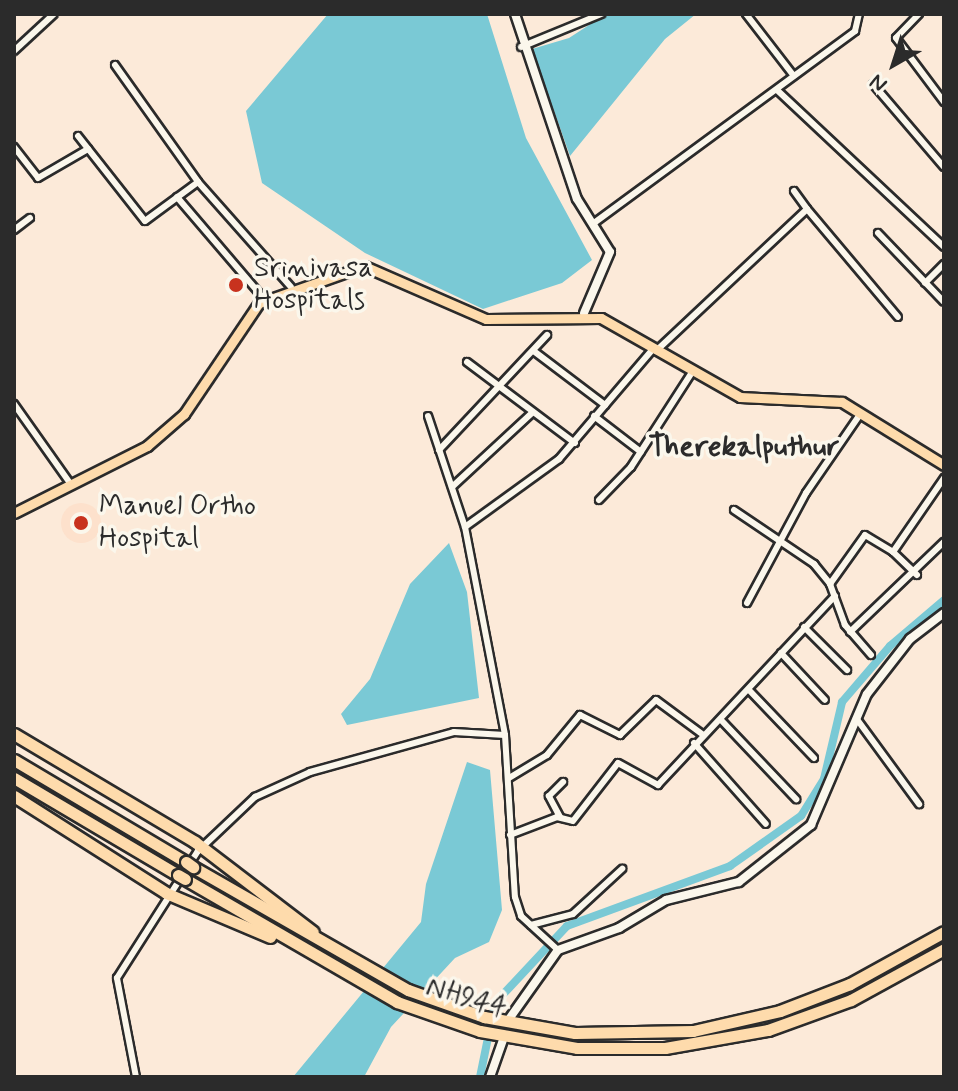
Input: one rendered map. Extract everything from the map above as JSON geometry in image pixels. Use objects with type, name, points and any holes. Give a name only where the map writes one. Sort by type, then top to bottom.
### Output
[{"type":"highway","points":[[14,734],[202,847],[332,950]]},
{"type":"highway","name":"NH944","points":[[14,760],[348,960],[424,997],[503,1022],[612,1035],[721,1026],[830,994],[944,932]]},
{"type":"highway","name":"NH944","points":[[14,778],[340,972],[418,1010],[500,1036],[613,1050],[731,1039],[829,1010],[944,949]]},
{"type":"highway","points":[[14,796],[170,895],[314,956]]},
{"type":"main road","points":[[14,513],[147,446],[184,414],[243,320],[265,300],[291,287],[364,266],[486,319],[584,313],[655,350],[691,374],[740,397],[818,397],[861,413],[944,465]]},
{"type":"street","points":[[14,51],[54,14]]},
{"type":"street","points":[[515,14],[521,47],[577,199],[594,223],[610,262],[584,313]]},
{"type":"street","points":[[521,47],[600,14]]},
{"type":"street","points":[[746,14],[794,76]]},
{"type":"street","points":[[594,223],[855,31],[859,14]]},
{"type":"street","points":[[919,14],[896,38],[944,102]]},
{"type":"street","points":[[115,65],[198,182],[291,287]]},
{"type":"street","points":[[873,84],[944,167]]},
{"type":"street","points":[[777,90],[944,247]]},
{"type":"street","points":[[78,136],[142,219],[198,182]]},
{"type":"street","points":[[14,147],[38,178],[88,149]]},
{"type":"street","points":[[794,191],[898,317]]},
{"type":"street","points":[[177,197],[265,300]]},
{"type":"street","points":[[465,527],[575,443],[594,416],[655,350],[807,209]]},
{"type":"street","points":[[14,230],[30,218]]},
{"type":"street","points":[[878,233],[944,302]]},
{"type":"street","points":[[925,283],[944,264]]},
{"type":"street","points":[[439,450],[503,390],[547,335]]},
{"type":"street","points":[[535,352],[605,405]]},
{"type":"street","points":[[467,362],[575,443]]},
{"type":"street","points":[[599,500],[641,452],[691,374]]},
{"type":"street","points":[[14,404],[72,486]]},
{"type":"street","points":[[452,487],[533,412]]},
{"type":"street","points":[[747,603],[784,543],[806,493],[861,413]]},
{"type":"street","points":[[428,416],[465,527],[505,735],[515,897],[531,925],[555,947]]},
{"type":"street","points":[[594,416],[641,452]]},
{"type":"street","points":[[893,552],[944,478]]},
{"type":"street","points":[[734,510],[784,543],[830,584],[850,632],[871,655]]},
{"type":"street","points":[[830,584],[865,535],[893,552],[917,575]]},
{"type":"street","points":[[850,632],[917,575],[944,542]]},
{"type":"street","points":[[510,835],[560,817],[573,821],[618,763],[658,785],[702,734],[722,721],[835,596]]},
{"type":"street","points":[[503,1022],[555,947],[619,928],[666,900],[739,882],[777,857],[820,814],[854,716],[910,639],[944,613]]},
{"type":"street","points":[[804,627],[847,670]]},
{"type":"street","points":[[781,653],[825,700]]},
{"type":"street","points":[[749,690],[814,758]]},
{"type":"street","points":[[509,778],[547,755],[580,715],[620,735],[656,700],[702,734]]},
{"type":"street","points":[[854,716],[919,804]]},
{"type":"street","points":[[722,721],[796,799]]},
{"type":"street","points":[[136,1077],[117,978],[202,847],[255,797],[285,781],[454,732],[505,735]]},
{"type":"street","points":[[694,743],[766,824]]},
{"type":"street","points":[[560,817],[549,796],[563,782]]},
{"type":"street","points":[[531,925],[573,914],[622,869]]},
{"type":"street","points":[[490,1077],[500,1036]]},
{"type":"shaded area","name":"Manuel Ortho Hospital","points":[[81,503],[95,509],[101,523],[95,537],[81,543],[67,537],[61,523],[67,509]]},
{"type":"water","points":[[328,14],[487,14],[526,138],[592,260],[562,283],[483,309],[365,253],[262,183],[246,111]]},
{"type":"water","points":[[606,14],[696,14],[665,39],[570,156],[532,49],[569,38]]},
{"type":"water","points":[[449,543],[467,592],[479,698],[347,725],[341,714],[370,679],[410,584]]},
{"type":"water","points":[[467,762],[490,770],[502,910],[489,942],[455,958],[391,1027],[364,1077],[293,1077],[421,922],[426,884]]},
{"type":"waterway","points":[[480,1077],[495,1003],[567,926],[730,866],[801,816],[824,779],[842,702],[890,646],[944,600]]},
{"type":"place","name":"Srinivasa Hospitals","points":[[236,285]]},
{"type":"place","name":"Manuel Ortho Hospital","points":[[81,523]]},
{"type":"district","name":"Therekalputhur","points":[[744,447]]}]
